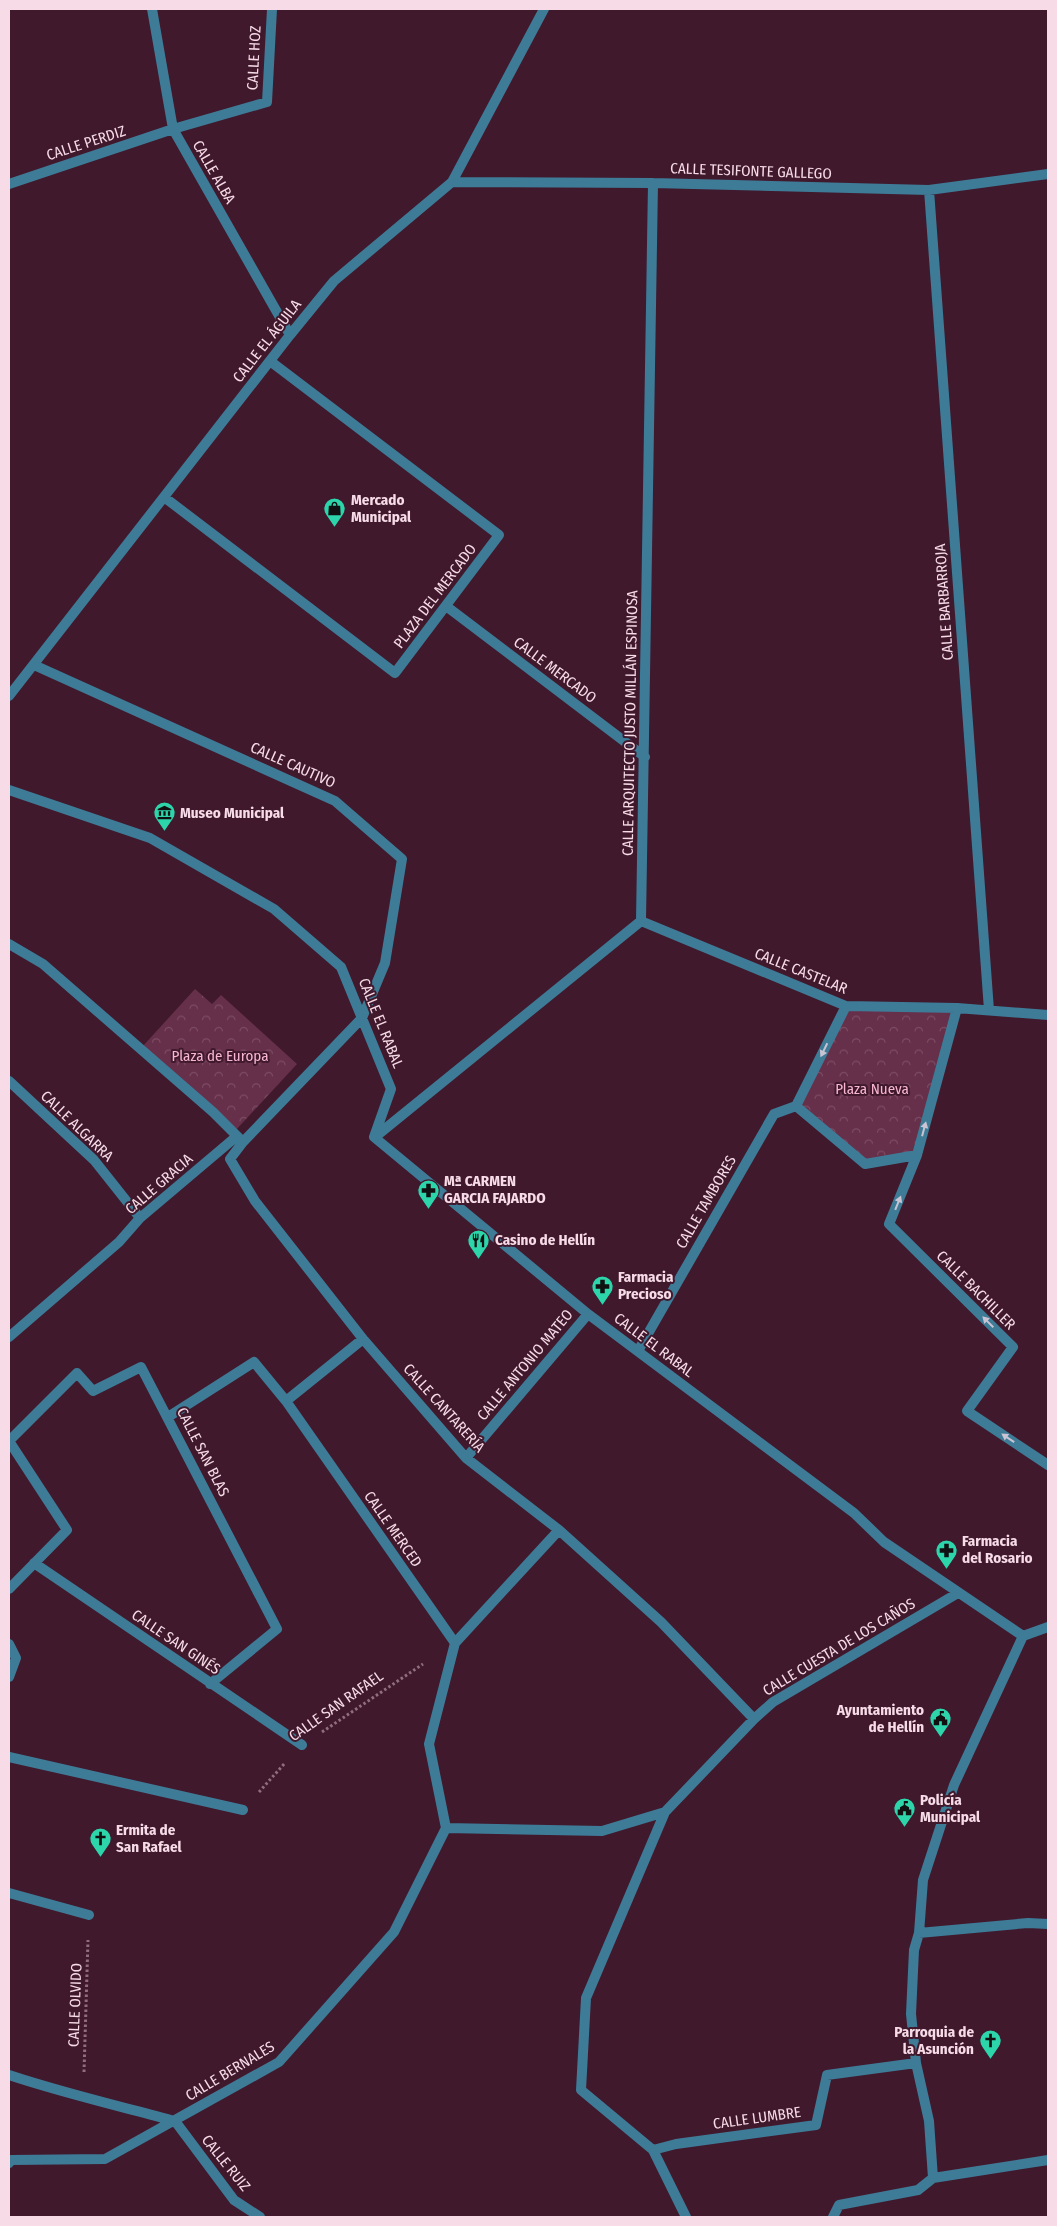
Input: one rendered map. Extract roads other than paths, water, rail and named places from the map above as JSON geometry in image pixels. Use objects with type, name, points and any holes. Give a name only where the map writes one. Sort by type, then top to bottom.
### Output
[{"type":"street","name":"CALLE ALBA","points":[[152,9],[173,130],[290,335]]},
{"type":"street","name":"CALLE HOZ","points":[[173,130],[266,102],[272,9]]},
{"type":"street","name":"CALLE EL ÁGUILA","points":[[9,696],[290,335],[334,282],[452,182],[544,9]]},
{"type":"street","name":"CALLE PERDIZ","points":[[9,184],[173,130]]},
{"type":"street","name":"CALLE TESIFONTE GALLEGO","points":[[452,182],[652,183],[929,190],[1048,174]]},
{"type":"street","name":"CALLE ARQUITECTO JUSTO MILLÁN ESPINOSA","points":[[641,921],[645,757],[652,183]]},
{"type":"street","name":"CALLE BARBARROJA","points":[[929,190],[989,1010]]},
{"type":"street","name":"PLAZA DEL MERCADO","points":[[164,497],[396,673],[500,535],[270,361]]},
{"type":"street","name":"CALLE MERCADO","points":[[446,606],[645,757]]},
{"type":"street","name":"CALLE CAUTIVO","points":[[34,664],[335,801],[402,859],[386,963],[362,1018]]},
{"type":"street","name":"CALLE EL RABAL","points":[[9,790],[150,838],[274,909],[342,967],[391,1088],[374,1137],[588,1314],[854,1513],[884,1542],[1024,1636]]},
{"type":"street","name":"CALLE CASTELAR","points":[[641,921],[846,1006],[957,1008],[1048,1015]]},
{"type":"street","points":[[374,1137],[641,921]]},
{"type":"street","points":[[9,944],[43,964],[213,1112],[240,1139]]},
{"type":"street","points":[[846,1006],[796,1106],[865,1164],[917,1155],[957,1008]]},
{"type":"street","name":"CALLE GRACIA","points":[[9,1337],[119,1242],[140,1218],[240,1139],[362,1018]]},
{"type":"street","name":"CALLE ALGARRA","points":[[9,1082],[94,1160],[140,1218]]},
{"type":"street","name":"CALLE TAMBORES","points":[[638,1351],[774,1114],[796,1106]]},
{"type":"street","name":"CALLE CANTARERÍA","points":[[240,1139],[230,1159],[255,1201],[363,1339],[466,1458],[559,1530],[661,1622],[754,1719]]},
{"type":"street","name":"CALLE BACHILLER","points":[[917,1155],[889,1224],[1013,1347],[967,1411],[1048,1465]]},
{"type":"street","name":"CALLE ANTONIO MATEO","points":[[466,1458],[588,1314]]},
{"type":"street","points":[[286,1402],[363,1339]]},
{"type":"street","name":"CALLE MERCED","points":[[168,1417],[254,1362],[286,1402],[455,1643]]},
{"type":"street","name":"CALLE SAN BLAS","points":[[9,1589],[67,1530],[9,1441],[77,1374],[93,1392],[141,1367],[278,1629],[210,1684]]},
{"type":"street","points":[[446,1828],[429,1744],[455,1643],[559,1530]]},
{"type":"street","name":"CALLE SAN GINÉS","points":[[34,1563],[302,1745]]},
{"type":"street","name":"CALLE CUESTA DE LOS CAÑOS","points":[[446,1828],[602,1831],[665,1812],[754,1719],[774,1702],[958,1593]]},
{"type":"street","points":[[933,2178],[929,2121],[916,2063],[911,2014],[914,1950],[919,1933],[923,1880],[954,1785],[1024,1636],[1048,1627]]},
{"type":"street","points":[[9,1644],[16,1658],[9,1677]]},
{"type":"street","points":[[9,1757],[243,1810]]},
{"type":"street","points":[[665,1812],[586,1998],[581,2090],[653,2150],[686,2217]]},
{"type":"street","name":"CALLE BERNALES","points":[[9,2163],[11,2160],[105,2159],[175,2122],[279,2062],[394,1932],[446,1828]]},
{"type":"street","points":[[9,1893],[89,1915]]},
{"type":"street","points":[[919,1933],[1028,1923],[1048,1924]]},
{"type":"street","name":"CALLE LUMBRE","points":[[653,2150],[676,2144],[816,2125],[827,2074],[916,2063]]},
{"type":"street","points":[[9,2075],[61,2092],[80,2094],[175,2122]]},
{"type":"street","name":"CALLE RUIZ","points":[[175,2122],[234,2200],[260,2217]]},
{"type":"street","points":[[833,2217],[839,2205],[918,2190],[933,2178],[1048,2160]]},
{"type":"place","name":"Mercado Municipal","points":[[335,528]]},
{"type":"place","name":"Museo Municipal","points":[[164,832]]},
{"type":"place","name":"Mª CARMEN GARCIA FAJARDO","points":[[428,1209]]},
{"type":"place","name":"Casino de Hellín","points":[[479,1259]]},
{"type":"place","name":"Farmacia Precioso","points":[[602,1305]]},
{"type":"place","name":"Farmacia del Rosario","points":[[946,1569]]},
{"type":"place","name":"Ayuntamiento de Hellín","points":[[940,1738]]},
{"type":"place","name":"Policía Municipal","points":[[904,1828]]},
{"type":"place","name":"Ermita de San Rafael","points":[[100,1858]]},
{"type":"place","name":"Parroquia de la Asunción","points":[[990,2060]]},
{"type":"park label","name":"Plaza de Europa","points":[[220,1056]]},
{"type":"park label","name":"Plaza Nueva","points":[[872,1089]]}]
